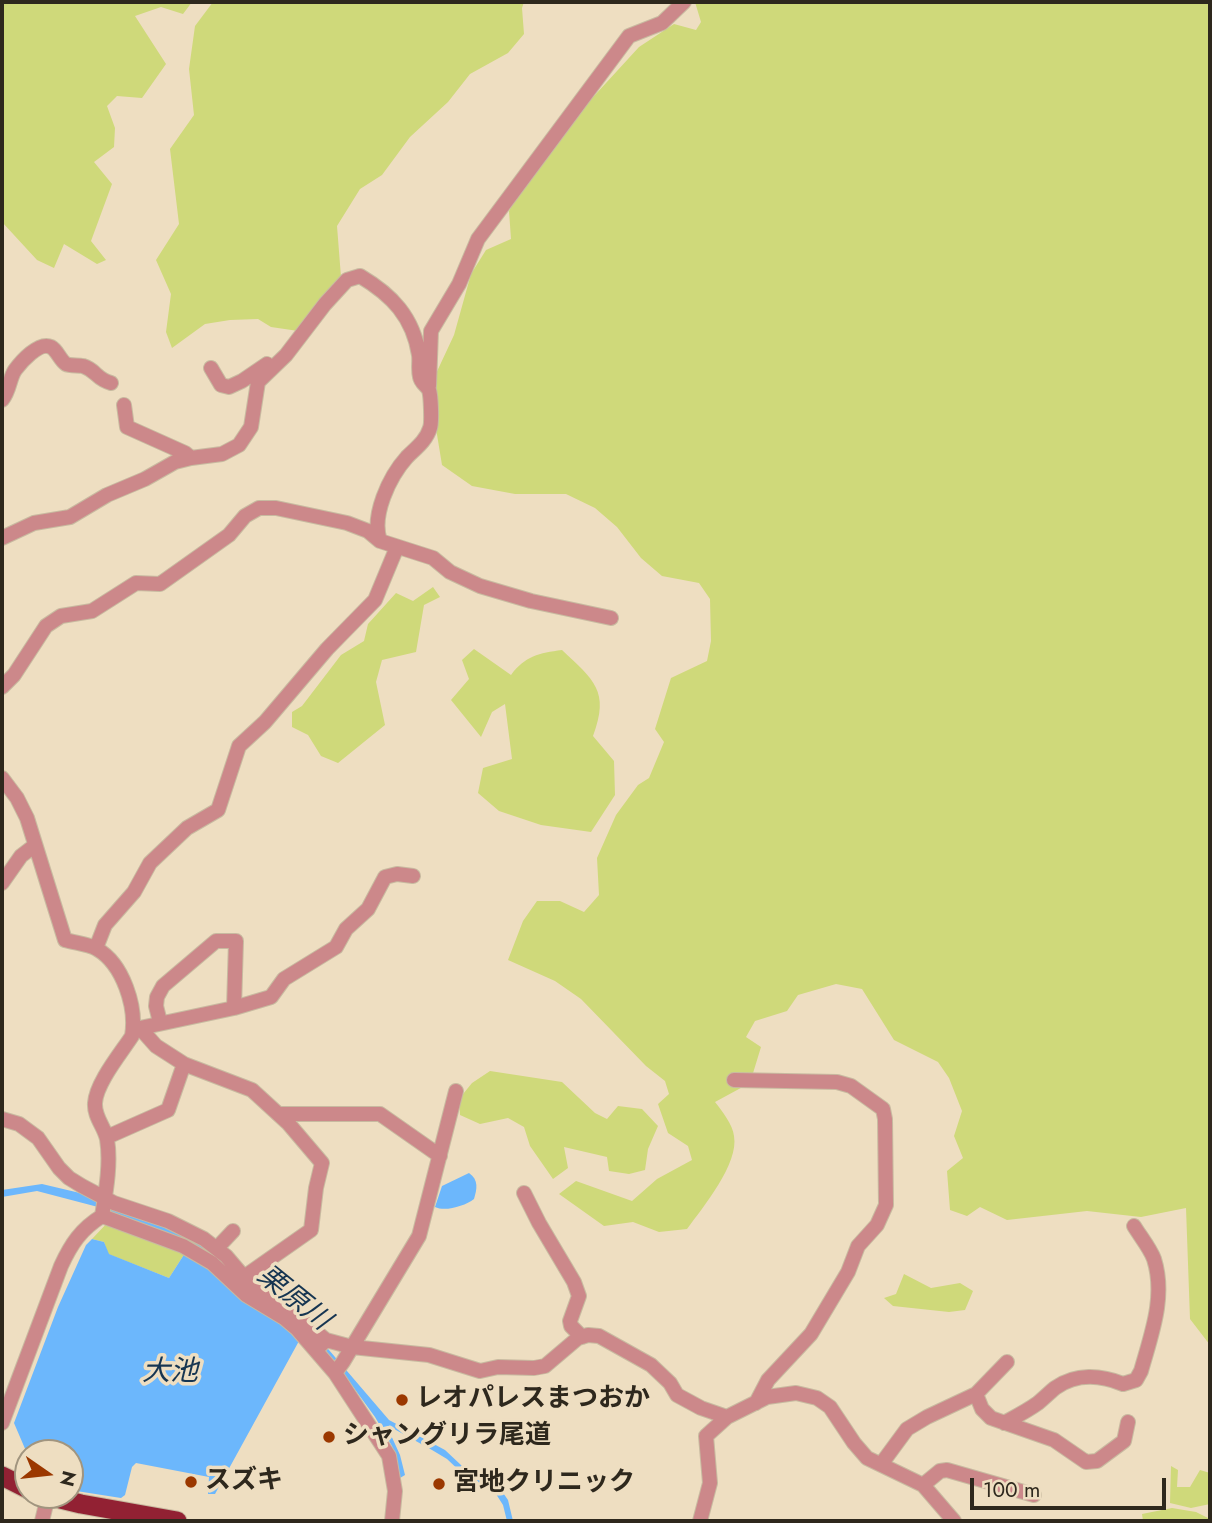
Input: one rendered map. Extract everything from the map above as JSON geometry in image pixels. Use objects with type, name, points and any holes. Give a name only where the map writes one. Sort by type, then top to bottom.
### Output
[{"type":"highway","points":[[84,1503],[177,1521]]},
{"type":"street","points":[[380,541],[376,529],[387,488],[405,459],[424,442],[431,426],[431,331],[459,284],[478,239],[629,36],[662,23],[684,2]]},
{"type":"street","points":[[2,538],[34,523],[70,517],[107,495],[175,463],[222,454],[239,445],[251,427],[258,382],[286,355],[347,280],[360,276],[383,290],[401,311],[412,328],[419,355],[420,380],[429,391]]},
{"type":"street","points":[[2,400],[10,388],[14,372],[39,347],[45,346],[51,347],[66,364],[85,367],[94,372],[100,380],[111,383]]},
{"type":"street","points":[[211,368],[221,385],[229,387],[291,347]]},
{"type":"street","points":[[124,405],[127,427],[191,458]]},
{"type":"street","points":[[2,687],[15,674],[46,625],[61,616],[93,611],[136,583],[160,584],[229,535],[245,516],[259,508],[276,508],[347,523],[368,531],[380,541],[433,558],[450,572],[480,586],[531,601],[611,618]]},
{"type":"street","points":[[96,948],[105,925],[134,892],[150,863],[187,828],[218,810],[239,747],[265,722],[327,649],[375,600],[397,547]]},
{"type":"street","points":[[2,778],[17,798],[27,818],[65,940],[96,948],[114,963],[130,999],[137,1027],[156,1046],[184,1064],[252,1090],[308,1145],[322,1163],[311,1230],[244,1277]]},
{"type":"street","points":[[2,883],[21,856],[34,846]]},
{"type":"street","points":[[104,1206],[107,1137],[97,1118],[98,1088],[137,1027],[234,1009],[271,997],[284,979],[336,947],[346,929],[368,909],[385,877],[397,874],[413,876]]},
{"type":"street","points":[[160,1022],[156,1006],[163,986],[216,941],[236,941],[234,1009]]},
{"type":"street","points":[[107,1137],[168,1110],[184,1064]]},
{"type":"street","points":[[734,1080],[837,1083],[851,1086],[883,1109],[885,1119],[886,1205],[877,1225],[858,1246],[842,1283],[811,1334],[768,1380],[756,1403]]},
{"type":"street","points":[[339,1368],[419,1236],[456,1091]]},
{"type":"street","points":[[278,1114],[380,1114],[440,1156]]},
{"type":"street","points":[[2,1119],[19,1124],[38,1138],[69,1178],[104,1206],[200,1256],[246,1295],[321,1344],[429,1355],[480,1371],[498,1367],[545,1366],[582,1337],[599,1336],[641,1359],[662,1375],[677,1395],[701,1408],[727,1417]]},
{"type":"street","points":[[524,1193],[575,1282],[579,1296],[570,1326],[582,1337]]},
{"type":"street","points":[[2,1423],[72,1242],[104,1206],[114,1203],[168,1221],[217,1248],[256,1288],[288,1308],[321,1344],[339,1368],[389,1456],[395,1491],[392,1521]]},
{"type":"street","points":[[1004,1423],[1069,1380],[1096,1376],[1124,1384],[1136,1380],[1141,1371],[1158,1306],[1158,1283],[1153,1258],[1134,1226]]},
{"type":"street","points":[[217,1248],[233,1231]]},
{"type":"street","points":[[882,1463],[907,1429],[976,1394],[1007,1362]]},
{"type":"street","points":[[700,1521],[710,1483],[706,1437],[727,1417],[767,1397],[783,1393],[817,1398],[830,1407],[867,1458],[923,1485],[954,1521]]},
{"type":"street","points":[[976,1394],[982,1409],[991,1418],[1054,1440],[1087,1462],[1097,1461],[1124,1441],[1128,1422]]},
{"type":"street","points":[[923,1485],[940,1471],[947,1470],[1034,1495]]},
{"type":"green space","points":[[2,2],[192,2],[183,14],[161,7],[135,16],[166,64],[142,98],[117,96],[107,106],[115,128],[114,147],[94,162],[112,184],[91,241],[106,260],[97,264],[64,244],[54,268],[37,260],[2,222]]},
{"type":"green space","points":[[213,2],[524,2],[524,34],[508,53],[470,74],[448,102],[410,137],[382,175],[360,189],[337,226],[341,277],[305,332],[271,327],[258,319],[230,320],[205,324],[172,348],[166,332],[171,294],[156,260],[179,224],[170,149],[194,115],[189,69],[195,26]]},
{"type":"green space","points":[[695,2],[1210,2],[1210,1345],[1190,1319],[1186,1208],[1141,1217],[1087,1211],[1007,1220],[980,1207],[967,1216],[950,1210],[947,1171],[963,1158],[954,1136],[962,1111],[949,1078],[938,1062],[894,1040],[862,989],[836,984],[798,995],[787,1011],[755,1021],[746,1037],[761,1047],[750,1083],[715,1102],[733,1132],[734,1147],[731,1159],[718,1185],[687,1229],[659,1232],[633,1222],[604,1226],[559,1194],[576,1181],[632,1201],[657,1179],[692,1160],[688,1146],[668,1133],[658,1104],[669,1094],[665,1081],[646,1066],[581,999],[555,981],[508,960],[523,921],[537,901],[560,901],[584,912],[599,895],[597,858],[616,815],[638,785],[649,778],[664,742],[655,729],[671,678],[707,661],[711,641],[710,599],[699,583],[662,576],[641,558],[617,527],[595,508],[566,494],[515,494],[472,486],[442,465],[430,392],[454,335],[471,274],[486,250],[511,239],[509,211],[526,179],[573,119],[639,47],[674,24],[696,30],[701,22]]},
{"type":"green space","points":[[433,587],[440,597],[424,605],[416,652],[382,660],[376,682],[385,725],[338,763],[321,756],[308,735],[292,727],[292,712],[302,706],[341,655],[364,641],[368,624],[396,593],[413,601]]},
{"type":"green space","points":[[474,649],[511,675],[533,656],[562,650],[596,687],[600,708],[593,736],[614,761],[615,795],[591,832],[541,825],[499,811],[478,793],[483,768],[512,759],[505,704],[492,712],[481,737],[451,700],[469,679],[462,660]]},
{"type":"green space","points":[[490,1071],[562,1082],[595,1113],[607,1119],[618,1106],[642,1109],[658,1126],[648,1149],[645,1170],[629,1174],[609,1171],[607,1157],[564,1147],[568,1168],[553,1179],[530,1146],[524,1127],[508,1118],[480,1124],[460,1115],[459,1099],[472,1083]]},
{"type":"green space","points":[[109,1221],[187,1250],[169,1278],[108,1254],[104,1242],[92,1239]]},
{"type":"green space","points":[[904,1274],[931,1288],[960,1283],[973,1291],[965,1310],[949,1312],[893,1306],[884,1298],[896,1294]]},
{"type":"green space","points":[[1171,1466],[1178,1470],[1177,1487],[1190,1487],[1200,1470],[1210,1473],[1210,1504],[1191,1508],[1170,1503]]},
{"type":"green space","points":[[1172,1508],[1196,1512],[1210,1521],[1143,1521],[1142,1514]]},
{"type":"water","points":[[469,1173],[476,1182],[474,1199],[455,1207],[435,1207],[442,1186]]},
{"type":"water","points":[[42,1184],[80,1193],[197,1237],[323,1343],[389,1420],[445,1450],[461,1465],[499,1487],[508,1500],[513,1521],[507,1521],[503,1505],[496,1494],[464,1475],[447,1459],[390,1429],[405,1475],[400,1478],[392,1446],[343,1373],[232,1277],[98,1207],[37,1191],[2,1197],[2,1190]]},
{"type":"water","name":"大池","points":[[92,1239],[104,1242],[109,1254],[169,1278],[187,1250],[284,1321],[299,1341],[215,1494],[208,1494],[209,1477],[136,1463],[132,1467],[125,1495],[121,1498],[84,1492],[84,1439],[21,1439],[14,1423],[58,1307],[86,1245]]},
{"type":"place","name":"レオパレスまつおか","points":[[402,1400]]},
{"type":"place","name":"シャングリラ尾道","points":[[329,1437]]},
{"type":"place","name":"スズキ","points":[[191,1482]]},
{"type":"place","name":"宮地クリニック","points":[[439,1484]]},
{"type":"water label","name":"栗原川","points":[[293,1299]]}]
